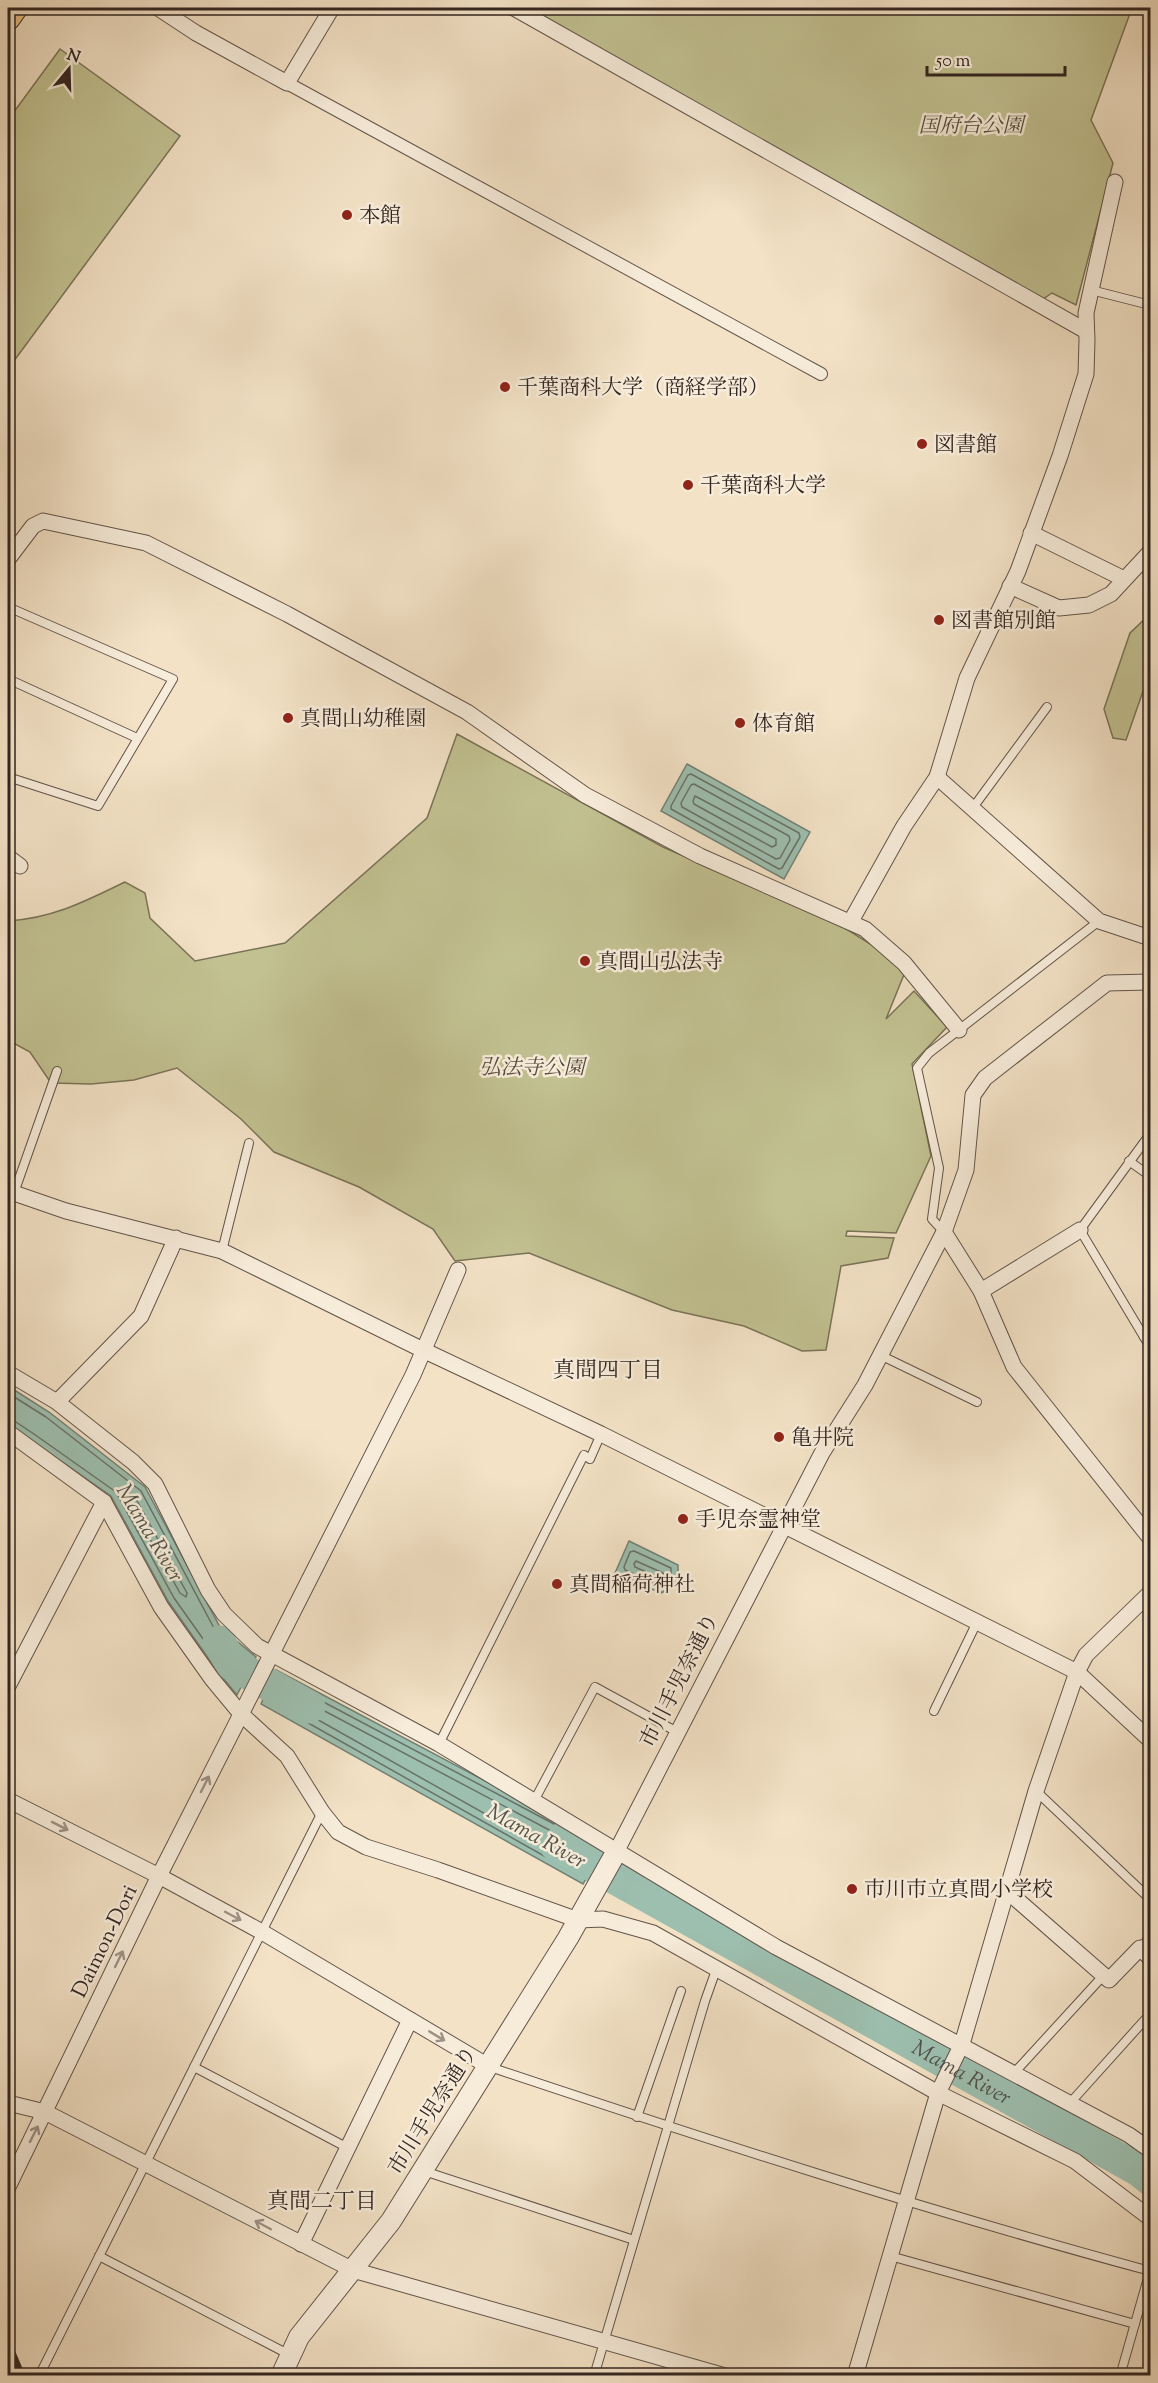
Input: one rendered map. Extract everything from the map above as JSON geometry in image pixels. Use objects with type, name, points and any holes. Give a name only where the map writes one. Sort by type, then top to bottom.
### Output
[{"type":"main road","points":[[8,18],[15,8]]},
{"type":"street","points":[[158,8],[196,33],[821,374]]},
{"type":"street","points":[[287,83],[332,8]]},
{"type":"street","points":[[514,8],[1086,331]]},
{"type":"street","points":[[851,921],[904,826],[937,777],[967,678],[1010,586],[1060,456],[1086,374],[1086,314],[1115,182]]},
{"type":"street","points":[[8,559],[33,526],[44,521],[146,543],[287,614],[467,712],[585,795],[700,856],[865,929],[904,963],[958,1030]]},
{"type":"street","points":[[1031,533],[1124,579]]},
{"type":"street","points":[[1010,586],[1059,608],[1089,605],[1111,594],[1150,552]]},
{"type":"street","points":[[937,777],[1099,921],[1150,938]]},
{"type":"street","name":"市川手児奈通り","points":[[281,2376],[299,2337],[391,2221],[578,1920],[616,1854],[822,1453],[865,1385],[944,1232],[966,1170],[973,1095],[985,1078],[1107,983],[1150,982]]},
{"type":"street","points":[[11,1192],[66,1211],[222,1251],[601,1434],[1077,1672],[1150,1740]]},
{"type":"street","points":[[981,1292],[1080,1230]]},
{"type":"street","points":[[944,1232],[981,1292],[1014,1367],[1150,1538]]},
{"type":"street","points":[[57,1402],[141,1316],[176,1238]]},
{"type":"street","name":"Daimon-Dori","points":[[8,2187],[159,1876],[413,1375],[458,1270]]},
{"type":"street","points":[[8,1373],[57,1402],[133,1462],[155,1484],[208,1590],[224,1614],[257,1646],[438,1744],[534,1801],[616,1854],[776,1947],[962,2044],[1129,2135],[1150,2150]]},
{"type":"street","points":[[8,1432],[104,1502],[161,1607],[212,1679],[241,1714],[287,1756],[322,1812],[338,1832],[366,1847],[438,1869],[578,1920],[603,1919],[652,1934],[938,2093],[1075,2161],[1150,2218]]},
{"type":"street","points":[[8,1686],[104,1502]]},
{"type":"street","points":[[855,2376],[938,2093],[962,2044],[1036,1791],[1077,1672],[1086,1655],[1150,1593]]},
{"type":"street","points":[[8,1800],[159,1876],[262,1932],[488,2066]]},
{"type":"street","points":[[1007,1891],[1109,1980],[1147,1948]]},
{"type":"street","points":[[301,2244],[410,2020]]},
{"type":"street","points":[[8,2103],[45,2112],[353,2270],[725,2376]]},
{"type":"lane","points":[[1091,290],[1150,305]]},
{"type":"lane","points":[[8,607],[173,679],[98,806],[8,777]]},
{"type":"lane","points":[[8,679],[137,738]]},
{"type":"lane","points":[[972,809],[1047,707]]},
{"type":"lane","points":[[944,1232],[932,1219],[939,1168],[917,1068],[929,1053],[1099,921]]},
{"type":"lane","points":[[11,1192],[57,1071]]},
{"type":"lane","points":[[1150,1134],[1080,1230],[1150,1347]]},
{"type":"lane","points":[[222,1251],[249,1143]]},
{"type":"lane","points":[[1129,1161],[1150,1176]]},
{"type":"lane","points":[[1144,1337],[1150,1326]]},
{"type":"lane","points":[[880,1355],[977,1402]]},
{"type":"lane","points":[[438,1744],[584,1455],[590,1459],[601,1434]]},
{"type":"lane","points":[[934,1711],[977,1622]]},
{"type":"lane","points":[[534,1801],[595,1687],[679,1733]]},
{"type":"lane","points":[[1036,1791],[1150,1899]]},
{"type":"lane","points":[[39,2376],[322,1812]]},
{"type":"lane","points":[[594,2376],[716,1970]]},
{"type":"lane","points":[[1014,2073],[1103,1976]]},
{"type":"lane","points":[[637,2117],[681,1991]]},
{"type":"lane","points":[[1070,2103],[1150,2014]]},
{"type":"lane","points":[[488,2066],[668,2127],[1045,2243],[1150,2271],[1120,2376]]},
{"type":"lane","points":[[194,2067],[348,2148]]},
{"type":"lane","points":[[423,2171],[634,2240]]},
{"type":"lane","points":[[99,2256],[290,2355]]},
{"type":"lane","points":[[890,2256],[1135,2324]]},
{"type":"green space","name":"国府台公園","points":[[515,8],[1132,8],[1091,120],[1113,163],[1076,305],[1052,293],[1043,299]]},
{"type":"green space","points":[[60,49],[180,136],[8,369],[8,120]]},
{"type":"green space","points":[[1150,614],[1150,671],[1126,740],[1113,738],[1104,709],[1130,633]]},
{"type":"green space","name":"弘法寺公園","points":[[457,734],[663,847],[840,925],[907,967],[886,1019],[914,991],[947,1027],[912,1064],[931,1156],[896,1233],[847,1231],[846,1236],[894,1238],[888,1258],[841,1266],[826,1350],[802,1351],[744,1326],[672,1310],[529,1253],[455,1261],[433,1229],[359,1187],[274,1152],[241,1119],[177,1068],[134,1080],[91,1084],[51,1083],[30,1052],[8,1040],[8,921],[54,913],[125,882],[145,893],[150,918],[195,961],[285,943],[427,818]]},
{"type":"water","points":[[687,764],[810,832],[784,879],[661,811]]},
{"type":"water","points":[[8,1386],[49,1412],[145,1487],[220,1627],[256,1657],[237,1695],[168,1601],[111,1496],[8,1424]]},
{"type":"water","points":[[629,1541],[678,1565],[678,1585],[661,1593],[615,1573]]},
{"type":"water","points":[[276,1670],[606,1845],[583,1884],[261,1704]]},
{"type":"waterway","name":"Mama River","points":[[219,1642],[232,1664],[309,1707]]},
{"type":"waterway","name":"Mama River","points":[[556,1845],[1139,2170],[1150,2179]]},
{"type":"railway","points":[[8,2343],[22,2376]]},
{"type":"railway","points":[[8,2367],[11,2376]]},
{"type":"place","name":"本館","points":[[347,215]]},
{"type":"place","name":"千葉商科大学（商経学部）","points":[[505,387]]},
{"type":"place","name":"図書館","points":[[922,444]]},
{"type":"place","name":"千葉商科大学","points":[[688,485]]},
{"type":"place","name":"図書館別館","points":[[939,620]]},
{"type":"place","name":"真間山幼稚園","points":[[288,718]]},
{"type":"place","name":"体育館","points":[[740,723]]},
{"type":"place","name":"真間山弘法寺","points":[[585,961]]},
{"type":"place","name":"亀井院","points":[[779,1437]]},
{"type":"place","name":"手児奈霊神堂","points":[[683,1519]]},
{"type":"place","name":"真間稲荷神社","points":[[557,1584]]},
{"type":"place","name":"市川市立真間小学校","points":[[852,1889]]},
{"type":"district","name":"真間四丁目","points":[[608,1369]]},
{"type":"district","name":"真間二丁目","points":[[322,2200]]}]
